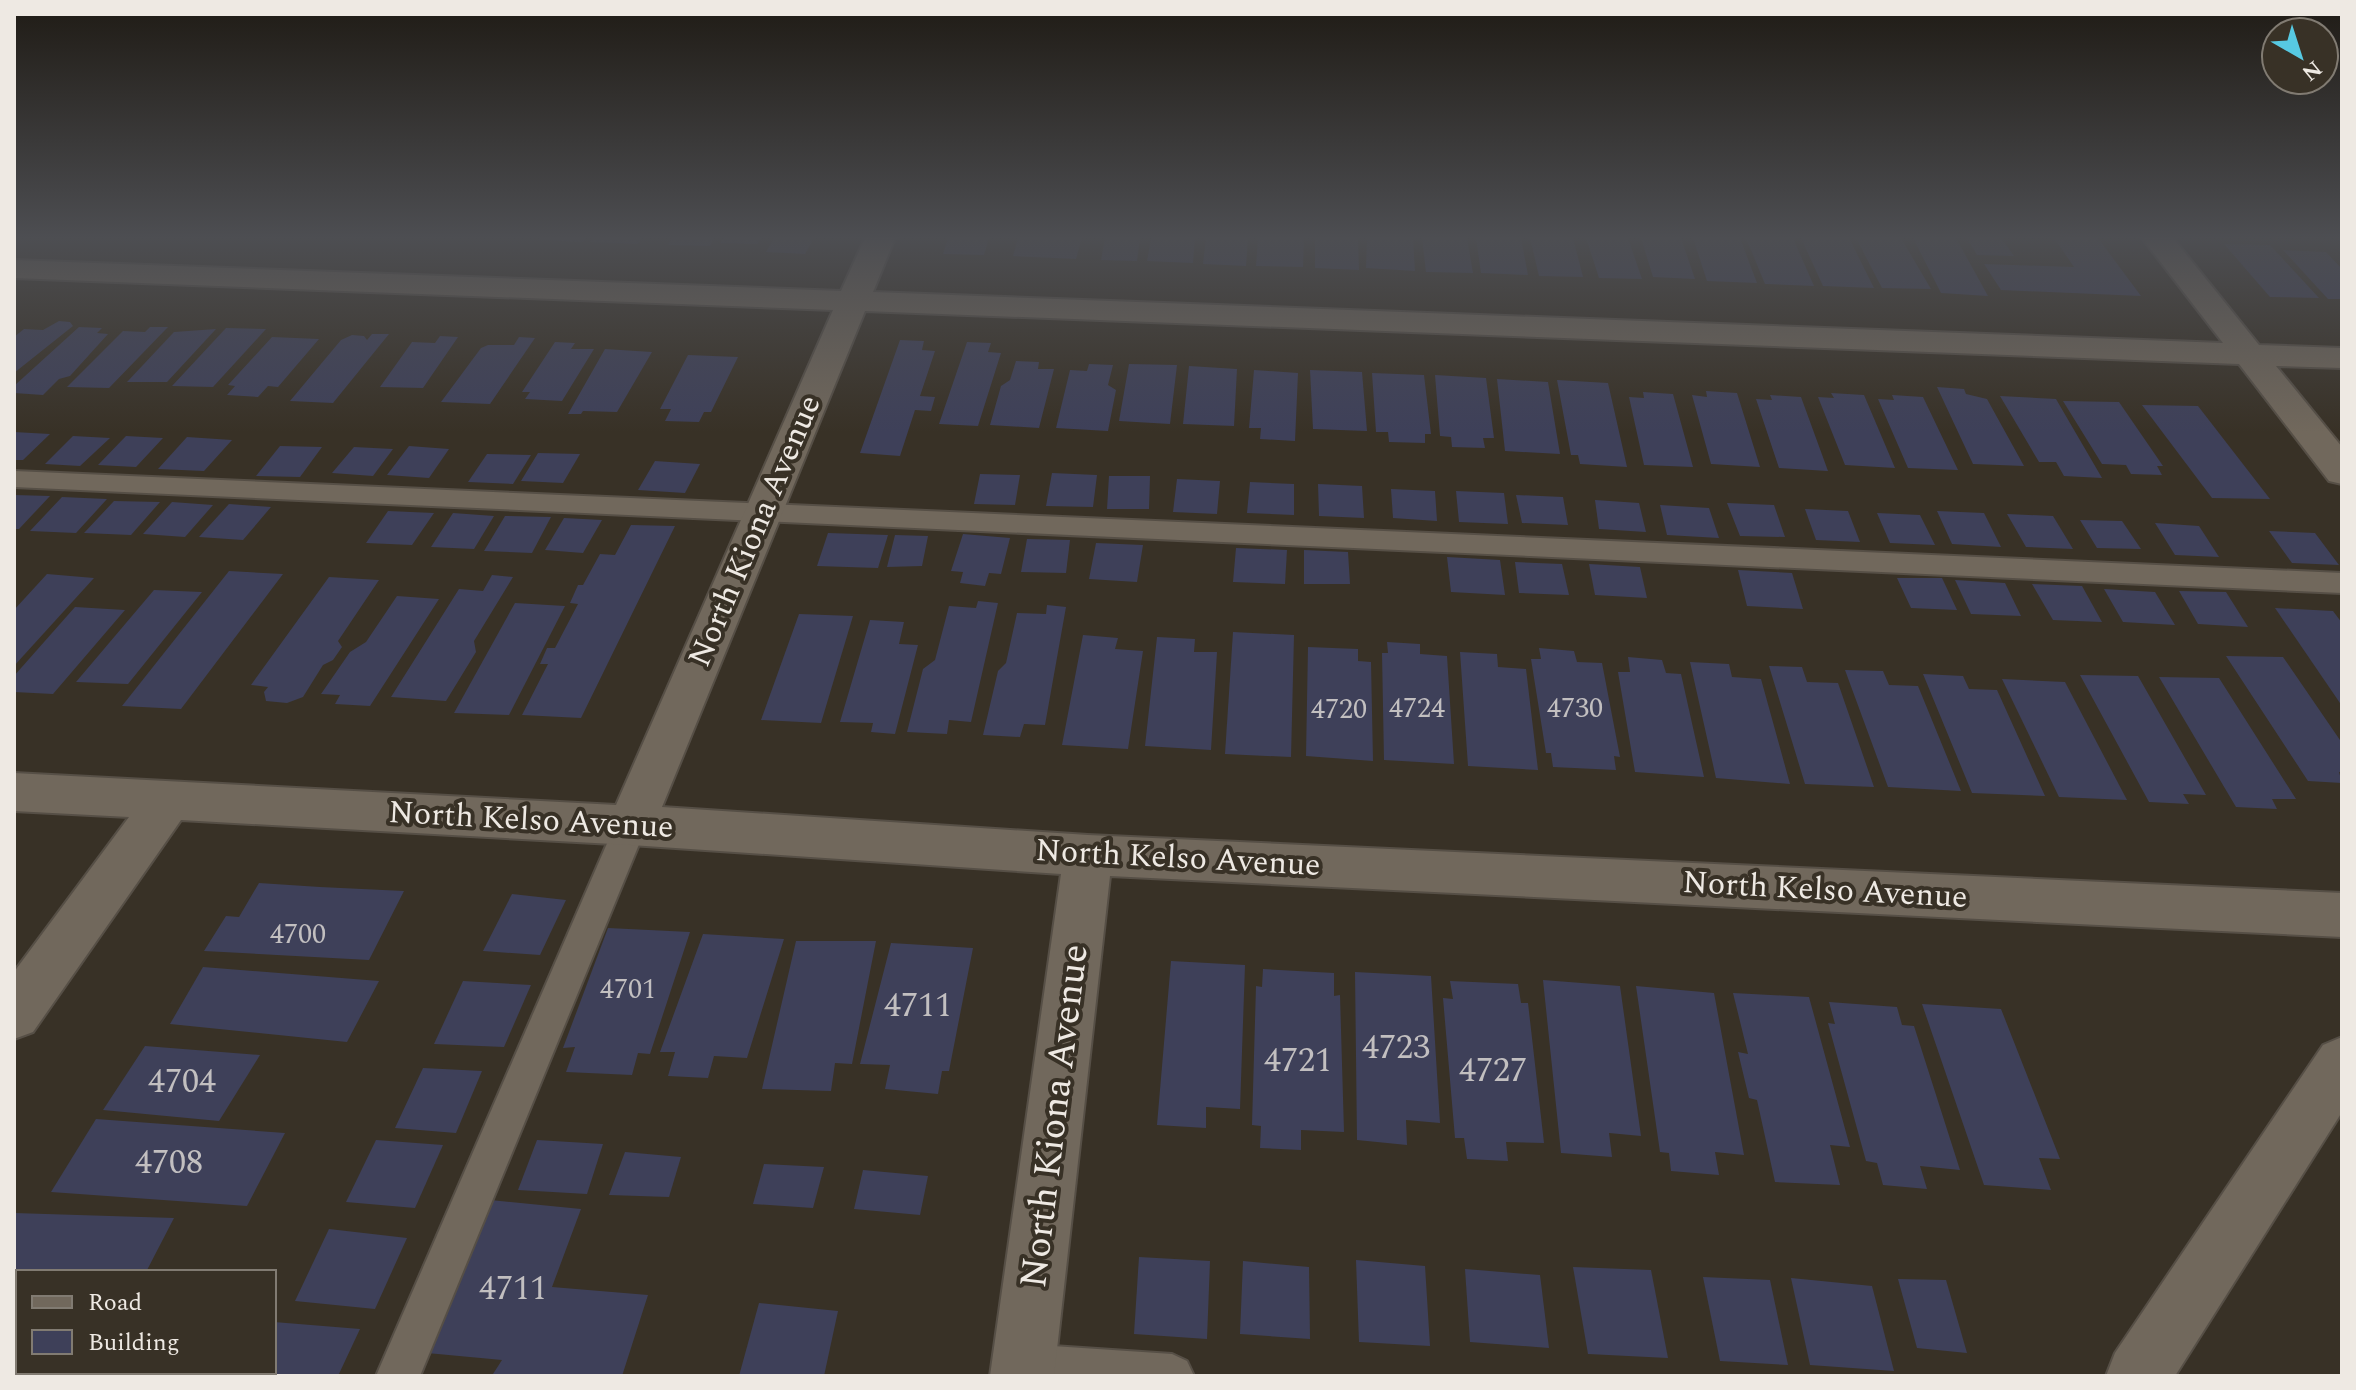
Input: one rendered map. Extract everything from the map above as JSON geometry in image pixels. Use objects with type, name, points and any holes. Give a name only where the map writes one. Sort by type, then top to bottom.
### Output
[{"type":"street","points":[[849,303],[2342,358]]},
{"type":"street","name":"North Kiona Avenue","points":[[631,825],[852,303]]},
{"type":"street","points":[[2209,303],[2342,472]]},
{"type":"street","name":"North Kelso Avenue","points":[[14,792],[631,825],[1088,855],[2342,915]]},
{"type":"street","points":[[14,1015],[167,802]]},
{"type":"street","name":"North Kiona Avenue","points":[[1022,1371],[1088,855]]},
{"type":"street","points":[[2138,1376],[2342,1063]]},
{"type":"lane","points":[[14,479],[2342,583]]},
{"type":"lane","points":[[398,1376],[631,825]]},
{"type":"lane","points":[[1022,1371],[1172,1376]]},
{"type":"building","points":[[59,321],[70,322],[73,326],[14,373],[14,337],[24,329],[43,330]]},
{"type":"building","points":[[79,327],[102,328],[97,333],[108,334],[70,376],[59,379],[43,395],[14,393],[14,386]]},
{"type":"building","points":[[150,327],[168,327],[109,388],[67,387],[123,331],[145,332]]},
{"type":"building","points":[[226,328],[266,329],[213,387],[172,386]]},
{"type":"building","points":[[216,329],[167,382],[127,382],[174,332]]},
{"type":"building","points":[[372,334],[389,334],[333,403],[290,401],[341,340],[352,335],[364,336],[367,340]]},
{"type":"building","points":[[440,336],[458,337],[423,388],[380,387],[412,342],[435,343]]},
{"type":"building","points":[[272,337],[319,339],[278,387],[268,386],[258,397],[227,395],[235,386],[228,385]]},
{"type":"building","points":[[519,337],[535,338],[490,404],[441,402],[481,348],[514,345]]},
{"type":"building","points":[[900,340],[924,341],[922,350],[935,351],[920,396],[935,397],[931,411],[915,410],[900,456],[860,453]]},
{"type":"building","points":[[555,342],[575,343],[571,349],[594,349],[562,401],[525,399],[530,392],[522,392]]},
{"type":"building","points":[[967,342],[991,343],[988,352],[1001,353],[978,426],[939,424]]},
{"type":"building","points":[[605,349],[652,352],[617,412],[568,414]]},
{"type":"building","points":[[688,355],[738,357],[711,412],[704,412],[699,422],[665,421],[671,409],[660,409]]},
{"type":"building","points":[[1016,361],[1039,362],[1038,369],[1054,369],[1039,428],[990,425],[1001,386],[1010,380]]},
{"type":"building","points":[[1089,364],[1113,365],[1108,385],[1116,390],[1108,431],[1056,428],[1070,370],[1087,371]]},
{"type":"building","points":[[1129,364],[1177,365],[1170,424],[1119,421]]},
{"type":"building","points":[[1189,366],[1237,369],[1234,426],[1183,424]]},
{"type":"building","points":[[1254,370],[1298,373],[1295,441],[1260,439],[1261,428],[1249,428]]},
{"type":"building","points":[[1310,370],[1362,372],[1367,431],[1313,429]]},
{"type":"building","points":[[1372,373],[1424,375],[1431,434],[1425,434],[1425,443],[1389,442],[1388,432],[1376,432]]},
{"type":"building","points":[[1435,375],[1486,378],[1494,438],[1483,438],[1485,448],[1452,447],[1451,437],[1440,436]]},
{"type":"building","points":[[1497,379],[1548,382],[1560,454],[1505,451]]},
{"type":"building","points":[[1557,380],[1608,383],[1627,467],[1580,464],[1578,455],[1571,455]]},
{"type":"building","points":[[1937,387],[1964,389],[1966,394],[1987,399],[2024,466],[1973,464]]},
{"type":"building","points":[[1706,391],[1737,393],[1760,467],[1711,464],[1692,395],[1707,397]]},
{"type":"building","points":[[1643,392],[1673,394],[1693,467],[1644,465],[1629,397],[1644,398]]},
{"type":"building","points":[[1831,393],[1864,395],[1895,468],[1845,465],[1818,397],[1834,398]]},
{"type":"building","points":[[1770,395],[1801,397],[1828,471],[1779,468],[1756,399],[1772,400]]},
{"type":"building","points":[[1892,395],[1923,397],[1958,470],[1908,468],[1878,399],[1894,400]]},
{"type":"building","points":[[2000,396],[2056,399],[2102,478],[2064,476],[2056,462],[2039,462]]},
{"type":"building","points":[[2063,401],[2119,402],[2163,466],[2157,466],[2162,475],[2131,474],[2126,465],[2102,464]]},
{"type":"building","points":[[2142,405],[2198,406],[2270,499],[2212,498]]},
{"type":"building","points":[[14,432],[50,434],[23,460],[14,460]]},
{"type":"building","points":[[73,436],[110,438],[80,466],[45,464]]},
{"type":"building","points":[[126,436],[163,438],[136,467],[98,465]]},
{"type":"building","points":[[187,437],[232,440],[204,471],[158,469]]},
{"type":"building","points":[[280,446],[322,447],[300,477],[256,476]]},
{"type":"building","points":[[409,446],[449,449],[429,478],[387,475]]},
{"type":"building","points":[[354,447],[393,449],[373,476],[332,473]]},
{"type":"building","points":[[538,453],[580,454],[563,483],[521,481]]},
{"type":"building","points":[[487,454],[531,455],[513,484],[468,482]]},
{"type":"building","points":[[655,461],[700,464],[685,493],[638,490]]},
{"type":"building","points":[[1052,473],[1097,475],[1093,507],[1046,506]]},
{"type":"building","points":[[980,474],[1020,475],[1015,505],[974,504]]},
{"type":"building","points":[[1109,476],[1150,476],[1149,509],[1107,509]]},
{"type":"building","points":[[1177,479],[1220,481],[1217,514],[1173,512]]},
{"type":"building","points":[[1250,482],[1294,484],[1294,515],[1247,513]]},
{"type":"building","points":[[1318,484],[1362,486],[1364,518],[1319,516]]},
{"type":"building","points":[[1391,489],[1435,491],[1437,521],[1393,518]]},
{"type":"building","points":[[1456,491],[1504,493],[1508,524],[1459,522]]},
{"type":"building","points":[[14,495],[50,496],[19,529],[14,529]]},
{"type":"building","points":[[1516,495],[1563,497],[1568,525],[1522,523]]},
{"type":"building","points":[[62,497],[107,499],[76,533],[30,531]]},
{"type":"building","points":[[1595,500],[1639,503],[1646,532],[1599,529]]},
{"type":"building","points":[[114,501],[160,502],[131,535],[84,533]]},
{"type":"building","points":[[172,502],[213,505],[185,537],[143,534]]},
{"type":"building","points":[[1727,503],[1774,505],[1785,537],[1740,536]]},
{"type":"building","points":[[229,504],[271,507],[243,540],[199,537]]},
{"type":"building","points":[[1660,505],[1709,508],[1719,538],[1667,535]]},
{"type":"building","points":[[1805,509],[1848,511],[1860,542],[1816,540]]},
{"type":"building","points":[[388,511],[434,513],[412,545],[366,543]]},
{"type":"building","points":[[1937,511],[1984,513],[2001,547],[1952,544]]},
{"type":"building","points":[[453,513],[494,516],[474,549],[431,547]]},
{"type":"building","points":[[1877,513],[1920,515],[1935,545],[1890,543]]},
{"type":"building","points":[[2007,514],[2053,516],[2073,549],[2026,547]]},
{"type":"building","points":[[505,516],[551,517],[532,553],[484,551]]},
{"type":"building","points":[[564,518],[602,520],[583,553],[545,550]]},
{"type":"building","points":[[2080,520],[2122,521],[2141,549],[2097,548]]},
{"type":"building","points":[[2155,523],[2199,526],[2219,557],[2175,555]]},
{"type":"building","points":[[631,525],[675,526],[581,718],[522,715],[548,664],[540,664],[547,648],[555,648],[578,604],[570,603],[578,585],[583,585],[600,554],[615,555]]},
{"type":"building","points":[[2269,531],[2315,533],[2339,565],[2292,563]]},
{"type":"building","points":[[828,533],[888,535],[878,568],[817,566]]},
{"type":"building","points":[[963,534],[1010,538],[1001,574],[989,573],[985,586],[960,583],[963,572],[951,571]]},
{"type":"building","points":[[895,535],[928,536],[922,566],[887,567]]},
{"type":"building","points":[[1027,539],[1070,540],[1066,573],[1021,572]]},
{"type":"building","points":[[1096,543],[1143,545],[1137,582],[1089,579]]},
{"type":"building","points":[[1236,548],[1287,550],[1285,584],[1233,582]]},
{"type":"building","points":[[1304,550],[1348,552],[1350,584],[1304,584]]},
{"type":"building","points":[[1447,557],[1500,560],[1505,595],[1451,592]]},
{"type":"building","points":[[1515,562],[1562,564],[1569,595],[1519,593]]},
{"type":"building","points":[[1589,564],[1640,567],[1647,598],[1595,595]]},
{"type":"building","points":[[1738,570],[1792,573],[1803,609],[1747,606]]},
{"type":"building","points":[[229,571],[283,574],[181,709],[122,706]]},
{"type":"building","points":[[47,574],[94,578],[14,666],[14,610]]},
{"type":"building","points":[[492,575],[513,577],[474,641],[476,652],[446,701],[391,697],[459,589],[483,591]]},
{"type":"building","points":[[329,577],[379,580],[338,641],[342,647],[333,660],[323,665],[303,697],[287,703],[266,701],[264,692],[268,687],[251,685]]},
{"type":"building","points":[[1897,578],[1942,578],[1957,610],[1911,608]]},
{"type":"building","points":[[1955,580],[2005,583],[2021,616],[1971,614]]},
{"type":"building","points":[[2032,584],[2082,586],[2102,622],[2053,620]]},
{"type":"building","points":[[2104,589],[2155,592],[2175,625],[2123,622]]},
{"type":"building","points":[[154,590],[202,592],[128,684],[76,682]]},
{"type":"building","points":[[2179,591],[2226,592],[2248,627],[2198,624]]},
{"type":"building","points":[[397,596],[439,599],[370,706],[335,704],[340,695],[321,694],[350,652],[366,642]]},
{"type":"building","points":[[978,601],[998,603],[971,722],[949,720],[947,734],[907,732],[923,669],[935,660],[949,606],[976,608]]},
{"type":"building","points":[[515,603],[565,606],[509,715],[454,713]]},
{"type":"building","points":[[1047,605],[1066,607],[1045,725],[1024,724],[1020,737],[983,735],[998,671],[1006,663],[1017,613],[1046,614]]},
{"type":"building","points":[[75,607],[125,610],[53,694],[14,692],[14,676]]},
{"type":"building","points":[[2275,608],[2333,611],[2342,623],[2342,706]]},
{"type":"building","points":[[799,614],[853,616],[821,723],[761,720]]},
{"type":"building","points":[[870,620],[904,622],[899,644],[918,645],[895,734],[871,732],[873,723],[840,722]]},
{"type":"building","points":[[1233,632],[1294,635],[1291,757],[1225,754]]},
{"type":"building","points":[[1083,635],[1118,638],[1115,649],[1143,651],[1128,749],[1062,745]]},
{"type":"building","points":[[1157,637],[1195,639],[1194,652],[1217,652],[1211,750],[1145,746]]},
{"type":"building","points":[[1387,642],[1420,644],[1420,654],[1447,656],[1454,764],[1384,760],[1382,653],[1388,653]]},
{"type":"building","points":[[1308,647],[1358,649],[1358,661],[1371,662],[1373,761],[1306,756]]},
{"type":"building","points":[[1539,648],[1574,651],[1577,662],[1602,663],[1620,757],[1614,756],[1616,770],[1553,767],[1551,753],[1546,753],[1531,659],[1541,659]]},
{"type":"building","points":[[1460,652],[1497,654],[1498,667],[1526,669],[1538,770],[1468,766]]},
{"type":"building","points":[[2226,656],[2283,657],[2342,743],[2342,772],[2339,772],[2342,783],[2308,781]]},
{"type":"building","points":[[1628,657],[1662,660],[1666,673],[1681,674],[1704,777],[1635,772],[1618,672],[1630,672]]},
{"type":"building","points":[[1690,662],[1729,664],[1732,677],[1761,679],[1790,784],[1716,778]]},
{"type":"building","points":[[1769,666],[1802,667],[1807,682],[1838,683],[1874,787],[1805,784]]},
{"type":"building","points":[[1845,670],[1883,671],[1889,685],[1918,686],[1961,791],[1888,787]]},
{"type":"building","points":[[1923,674],[1963,676],[1969,689],[1997,690],[2045,796],[1972,793]]},
{"type":"building","points":[[2080,675],[2138,676],[2206,795],[2183,794],[2189,804],[2149,802]]},
{"type":"building","points":[[2159,677],[2219,678],[2296,799],[2272,799],[2277,809],[2236,807]]},
{"type":"building","points":[[2002,679],[2065,682],[2127,800],[2059,797]]},
{"type":"building","points":[[259,883],[404,891],[369,960],[204,951],[226,916],[239,917]]},
{"type":"building","points":[[512,894],[566,900],[540,955],[483,951]]},
{"type":"building","points":[[608,928],[690,932],[650,1054],[638,1053],[632,1075],[566,1072],[575,1047],[563,1048]]},
{"type":"building","points":[[703,934],[784,939],[747,1058],[714,1056],[708,1078],[668,1076],[675,1052],[660,1052]]},
{"type":"building","points":[[796,941],[876,941],[852,1064],[835,1063],[831,1091],[762,1089]]},
{"type":"building","points":[[891,943],[973,948],[949,1071],[942,1071],[938,1094],[885,1089],[890,1065],[860,1064]]},
{"type":"building","points":[[1171,961],[1245,965],[1240,1109],[1206,1107],[1206,1128],[1157,1125]]},
{"type":"building","points":[[203,967],[379,981],[347,1042],[170,1024]]},
{"type":"building","points":[[1263,969],[1334,973],[1334,996],[1340,995],[1344,1132],[1301,1130],[1301,1150],[1260,1148],[1261,1126],[1252,1125],[1256,986],[1262,987]]},
{"type":"building","points":[[1355,972],[1431,976],[1440,1123],[1406,1120],[1407,1145],[1357,1140]]},
{"type":"building","points":[[1543,980],[1620,986],[1641,1136],[1609,1133],[1612,1157],[1561,1153]]},
{"type":"building","points":[[463,981],[531,985],[504,1047],[434,1044]]},
{"type":"building","points":[[1450,981],[1518,984],[1521,1003],[1528,1003],[1544,1143],[1506,1142],[1508,1161],[1467,1159],[1464,1138],[1455,1138],[1443,998],[1453,999]]},
{"type":"building","points":[[1636,986],[1714,993],[1744,1155],[1715,1152],[1719,1175],[1671,1171],[1669,1153],[1660,1152]]},
{"type":"building","points":[[1733,993],[1809,997],[1850,1147],[1830,1145],[1840,1185],[1775,1182],[1757,1100],[1749,1098],[1738,1052],[1748,1054]]},
{"type":"building","points":[[1829,1002],[1897,1007],[1902,1025],[1914,1026],[1960,1170],[1920,1166],[1927,1189],[1883,1185],[1877,1163],[1866,1161],[1828,1023],[1835,1024]]},
{"type":"building","points":[[1922,1004],[2001,1009],[2060,1159],[2039,1158],[2051,1190],[1984,1185]]},
{"type":"building","points":[[145,1046],[260,1055],[219,1121],[103,1110]]},
{"type":"building","points":[[423,1068],[482,1071],[456,1133],[395,1128]]},
{"type":"building","points":[[96,1119],[285,1133],[247,1206],[51,1192]]},
{"type":"building","points":[[376,1140],[443,1145],[415,1208],[346,1202]]},
{"type":"building","points":[[537,1140],[603,1144],[587,1194],[518,1190]]},
{"type":"building","points":[[625,1152],[681,1157],[669,1197],[609,1195]]},
{"type":"building","points":[[764,1164],[824,1167],[813,1208],[753,1204]]},
{"type":"building","points":[[863,1170],[928,1176],[920,1215],[854,1209]]},
{"type":"building","points":[[490,1200],[581,1209],[552,1287],[648,1295],[622,1376],[493,1374],[502,1360],[427,1353]]},
{"type":"building","points":[[14,1213],[174,1218],[147,1270],[16,1270],[14,1287]]},
{"type":"building","points":[[329,1229],[407,1238],[375,1309],[295,1301]]},
{"type":"building","points":[[1139,1257],[1210,1261],[1207,1339],[1134,1334]]},
{"type":"building","points":[[1356,1260],[1425,1266],[1430,1346],[1359,1342]]},
{"type":"building","points":[[1243,1261],[1309,1267],[1310,1339],[1240,1334]]},
{"type":"building","points":[[1573,1267],[1651,1270],[1668,1358],[1588,1354]]},
{"type":"building","points":[[1465,1269],[1540,1275],[1549,1348],[1470,1342]]},
{"type":"building","points":[[1703,1277],[1770,1280],[1788,1365],[1720,1361]]},
{"type":"building","points":[[1791,1278],[1872,1286],[1894,1371],[1810,1365]]},
{"type":"building","points":[[1898,1279],[1946,1280],[1967,1353],[1917,1348]]},
{"type":"building","points":[[759,1303],[838,1311],[824,1376],[739,1376]]},
{"type":"building","points":[[14,1314],[16,1374],[147,1374],[146,1376],[14,1376]]},
{"type":"building","points":[[276,1322],[360,1329],[338,1376],[243,1376],[276,1374]]}]
